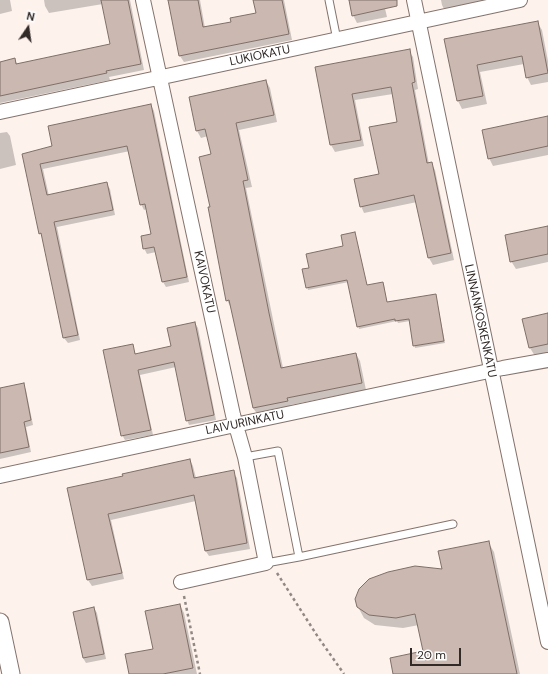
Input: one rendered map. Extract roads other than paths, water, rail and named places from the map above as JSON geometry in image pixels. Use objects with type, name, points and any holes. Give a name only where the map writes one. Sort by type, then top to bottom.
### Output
[{"type":"street","name":"KAIVOKATU","points":[[143,0],[236,425],[245,457],[266,563]]},
{"type":"street","name":"LINNANKOSKENKATU","points":[[414,0],[548,642]]},
{"type":"street","name":"LUKIOKATU","points":[[0,112],[520,0]]},
{"type":"street","name":"LAIVURINKATU","points":[[0,476],[548,360]]},
{"type":"street","points":[[181,582],[266,563]]},
{"type":"street","points":[[0,622],[11,674]]},
{"type":"lane","points":[[329,0],[337,40]]},
{"type":"lane","points":[[245,457],[278,450],[299,557]]},
{"type":"lane","points":[[266,563],[453,524]]}]
